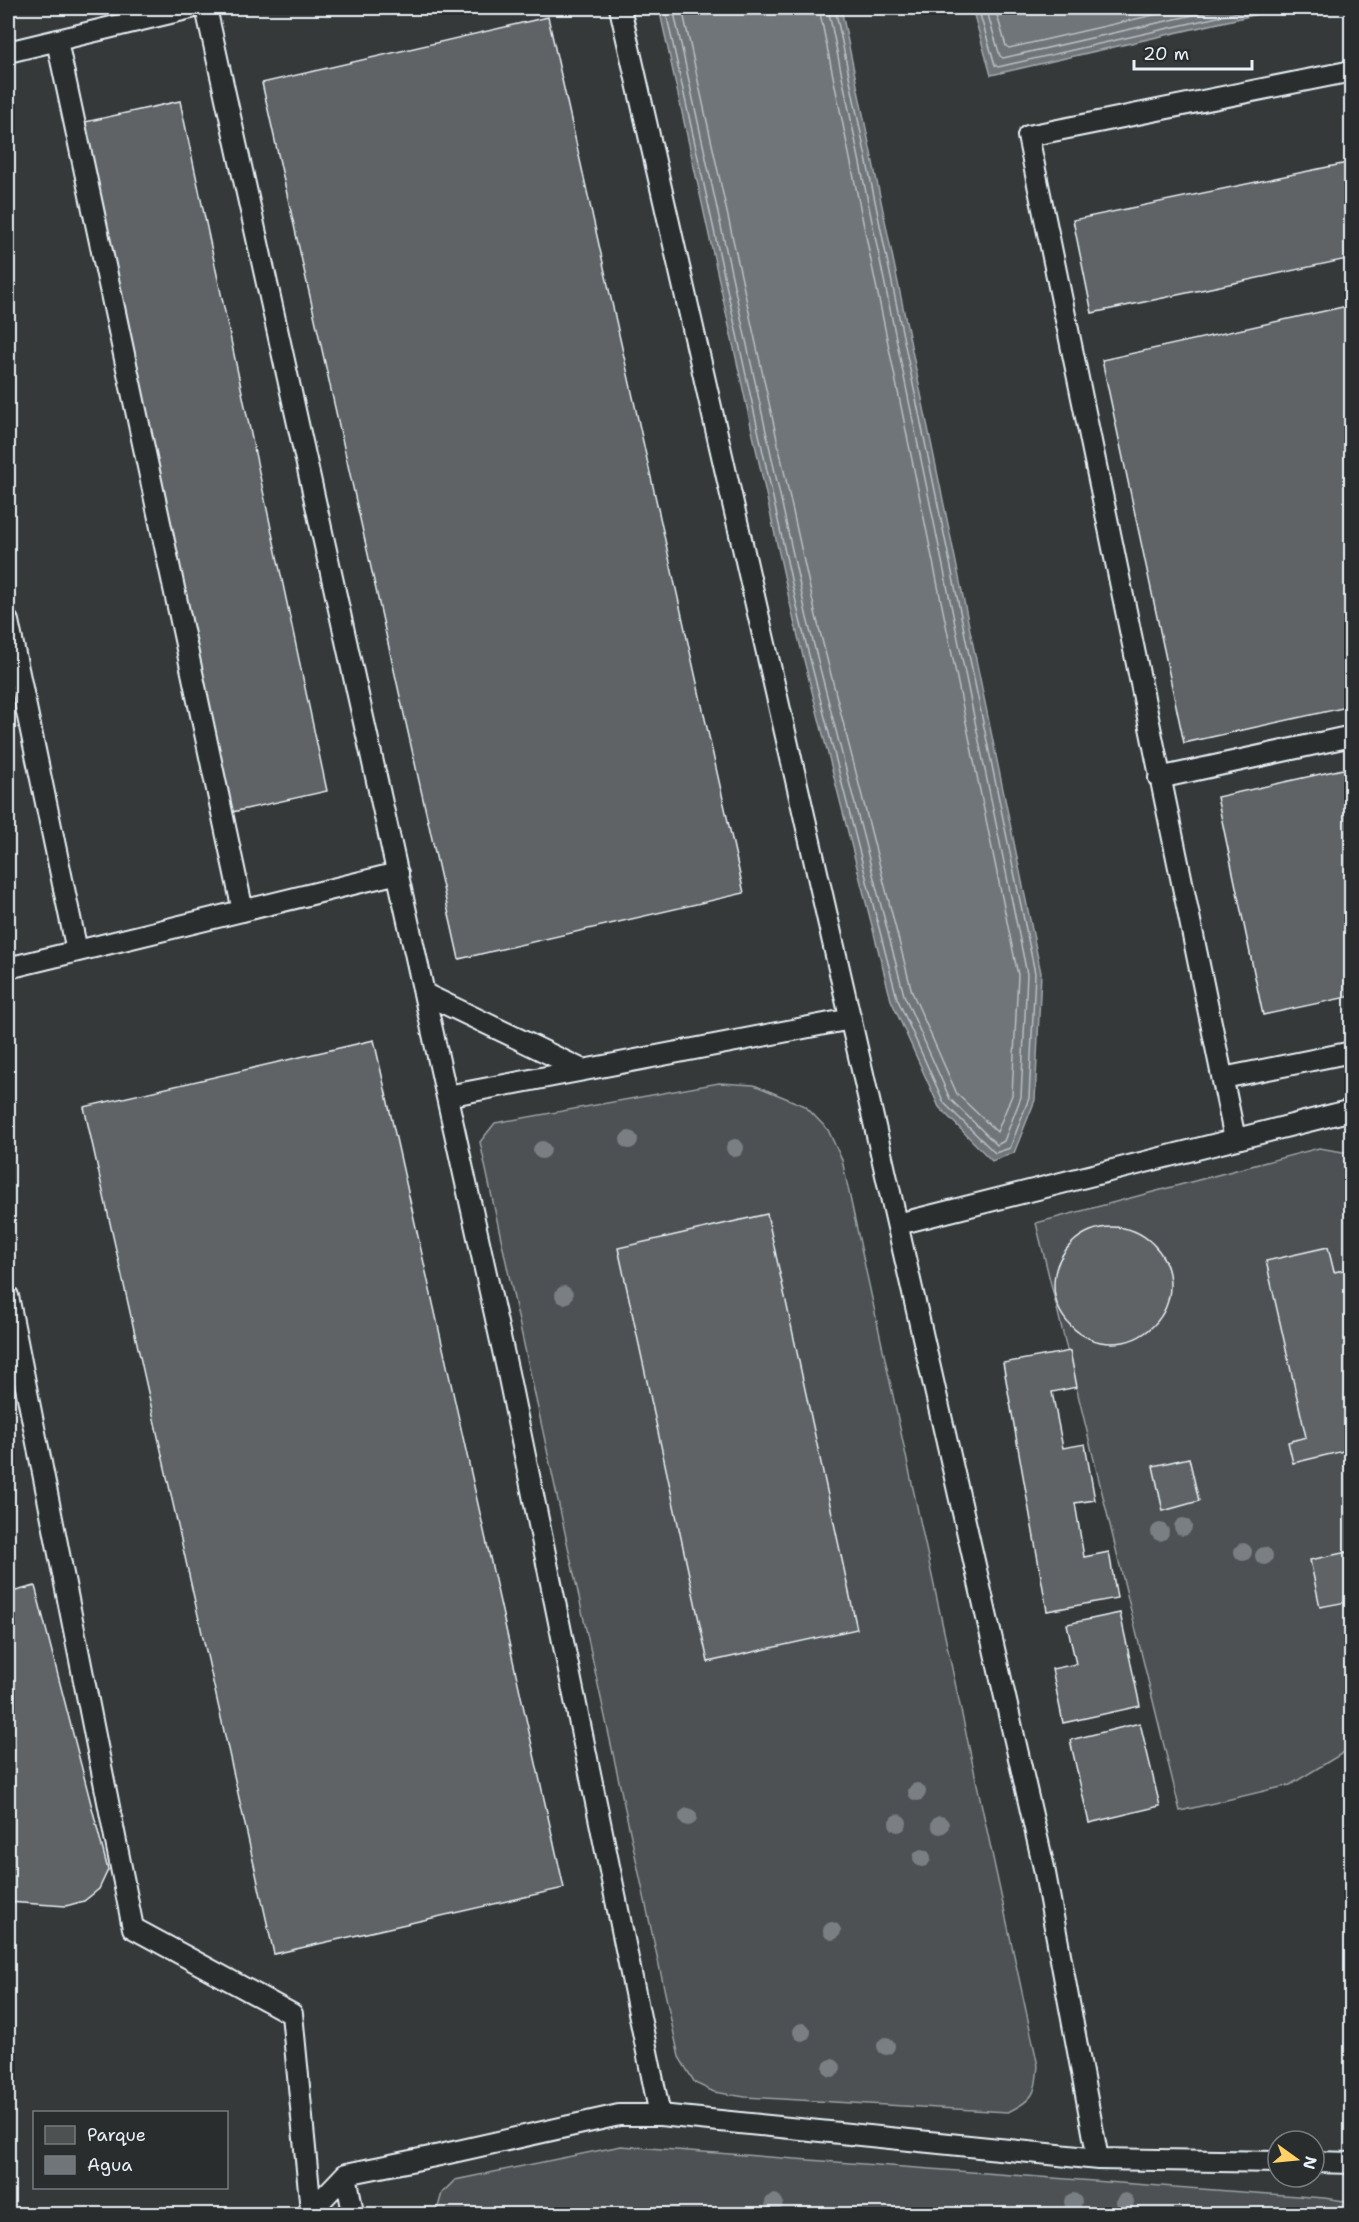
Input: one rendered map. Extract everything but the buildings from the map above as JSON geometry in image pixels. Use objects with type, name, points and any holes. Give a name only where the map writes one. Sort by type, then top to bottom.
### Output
[{"type":"lane","points":[[8,52],[191,8]]},
{"type":"lane","points":[[206,8],[508,1373],[660,2115]]},
{"type":"lane","points":[[620,8],[1044,1868],[1098,2159]]},
{"type":"lane","points":[[57,41],[243,911]]},
{"type":"lane","points":[[1235,1139],[1028,136],[1352,71]]},
{"type":"lane","points":[[8,621],[77,951]]},
{"type":"lane","points":[[1159,778],[1352,736]]},
{"type":"lane","points":[[8,968],[398,873]]},
{"type":"lane","points":[[424,994],[583,1070]]},
{"type":"lane","points":[[447,1096],[851,1019]]},
{"type":"lane","points":[[1223,1078],[1352,1052]]},
{"type":"lane","points":[[898,1224],[1352,1110]]},
{"type":"lane","points":[[8,1296],[133,1928],[292,2014],[310,2213]]},
{"type":"lane","points":[[310,2213],[346,2174],[620,2115],[660,2115],[1098,2159],[1266,2162]]},
{"type":"lane","points":[[1326,2162],[1352,2163]]},
{"type":"lane","points":[[346,2174],[353,2214]]},
{"type":"green space","points":[[719,1083],[754,1085],[805,1106],[828,1130],[842,1160],[1038,2066],[1032,2095],[1024,2103],[1008,2112],[745,2097],[714,2092],[695,2083],[679,2057],[480,1142],[495,1123]]},
{"type":"green space","points":[[1319,1148],[1351,1155],[1351,1748],[1290,1785],[1180,1811],[1036,1223]]},
{"type":"green space","points":[[621,2146],[1324,2198],[1351,2202],[1351,2214],[436,2214],[442,2193],[455,2180]]},
{"type":"water","points":[[659,8],[841,8],[1041,973],[1035,1100],[1014,1153],[992,1161],[939,1107],[891,1000],[794,621]]},
{"type":"water","points":[[972,8],[1284,8],[991,75]]}]
